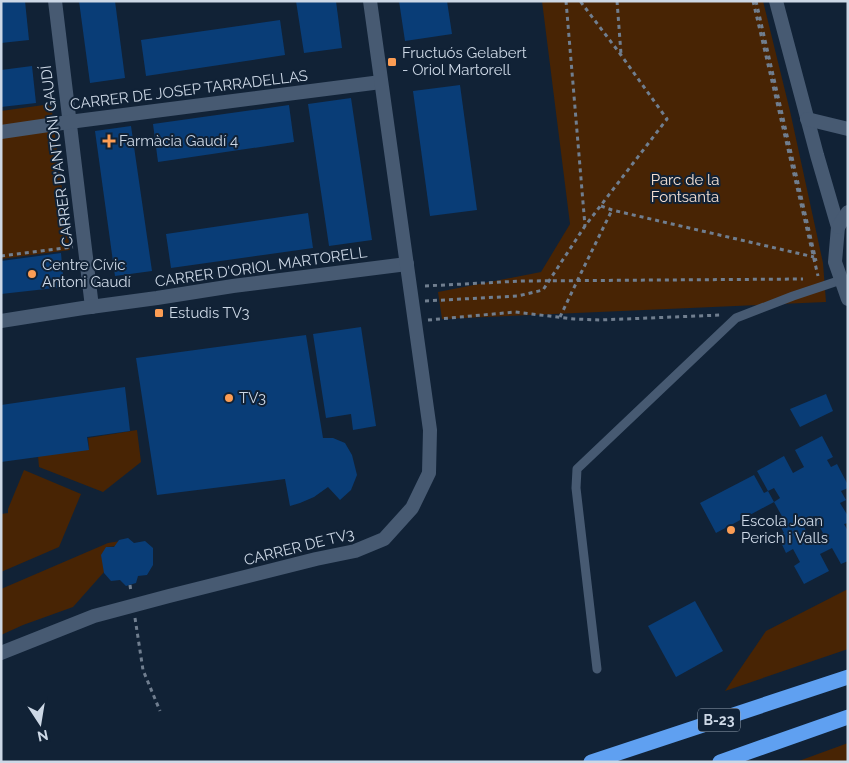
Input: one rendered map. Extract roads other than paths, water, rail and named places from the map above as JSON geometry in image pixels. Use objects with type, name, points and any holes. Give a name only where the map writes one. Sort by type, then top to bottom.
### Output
[{"type":"highway","name":"B-23","points":[[591,762],[848,677]]},
{"type":"highway","name":"B-23","points":[[720,762],[848,717]]},
{"type":"street","name":"CARRER D'ANTONI GAUDÍ","points":[[55,1],[92,307]]},
{"type":"street","name":"CARRER DE TV3","points":[[1,654],[94,616],[316,559],[355,551],[384,539],[412,508],[429,473],[430,430],[370,1]]},
{"type":"street","points":[[776,1],[838,228],[834,262],[848,300]]},
{"type":"street","name":"CARRER DE JOSEP TARRADELLAS","points":[[1,132],[381,82]]},
{"type":"street","points":[[807,118],[848,129]]},
{"type":"street","points":[[838,228],[848,212]]},
{"type":"street","name":"CARRER D'ORIOL MARTORELL","points":[[1,321],[234,286],[407,264]]},
{"type":"lane","points":[[597,669],[576,488],[577,469],[736,318],[841,280]]},
{"type":"place","name":"Fructuós Gelabert - Oriol Martorell","points":[[392,62]]},
{"type":"place","name":"Farmàcia Gaudí 4","points":[[109,141]]},
{"type":"place","name":"Centre Cívic Antoni Gaudí","points":[[32,274]]},
{"type":"place","name":"Estudis TV3","points":[[159,313]]},
{"type":"place","name":"TV3","points":[[229,398]]},
{"type":"place","name":"Escola Joan Perich i Valls","points":[[731,530]]},
{"type":"park label","name":"Parc de la Fontsanta","points":[[685,188]]}]
